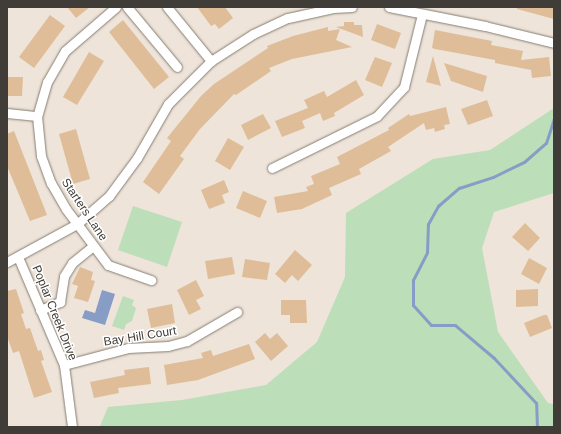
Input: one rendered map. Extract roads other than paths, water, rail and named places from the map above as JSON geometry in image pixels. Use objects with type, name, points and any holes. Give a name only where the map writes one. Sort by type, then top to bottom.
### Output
[{"type":"street","name":"Starters Lane","points":[[116,7],[65,51],[47,82],[37,116],[41,156],[51,183],[77,224],[108,265],[151,280]]},
{"type":"street","points":[[127,7],[177,67]]},
{"type":"street","points":[[167,7],[211,61]]},
{"type":"street","points":[[7,262],[77,224],[109,196],[137,158],[168,104],[211,61],[253,34],[288,18],[333,8],[352,7]]},
{"type":"street","points":[[388,7],[554,42]]},
{"type":"street","points":[[272,168],[377,116],[404,87],[422,14]]},
{"type":"street","points":[[7,113],[37,116]]},
{"type":"street","points":[[40,310],[60,302],[64,276],[72,263],[93,246]]},
{"type":"street","name":"Poplar Creek Drive","points":[[18,257],[64,365],[72,427]]},
{"type":"street","name":"Bay Hill Court","points":[[64,365],[128,348],[168,346],[187,341],[237,312]]},
{"type":"water","points":[[102,290],[115,294],[105,325],[82,318],[85,310],[95,313]]},
{"type":"waterway","points":[[537,427],[536,403],[494,358],[455,325],[431,325],[413,305],[413,280],[427,252],[428,224],[438,206],[459,188],[493,177],[524,162],[546,143],[554,119]]}]
